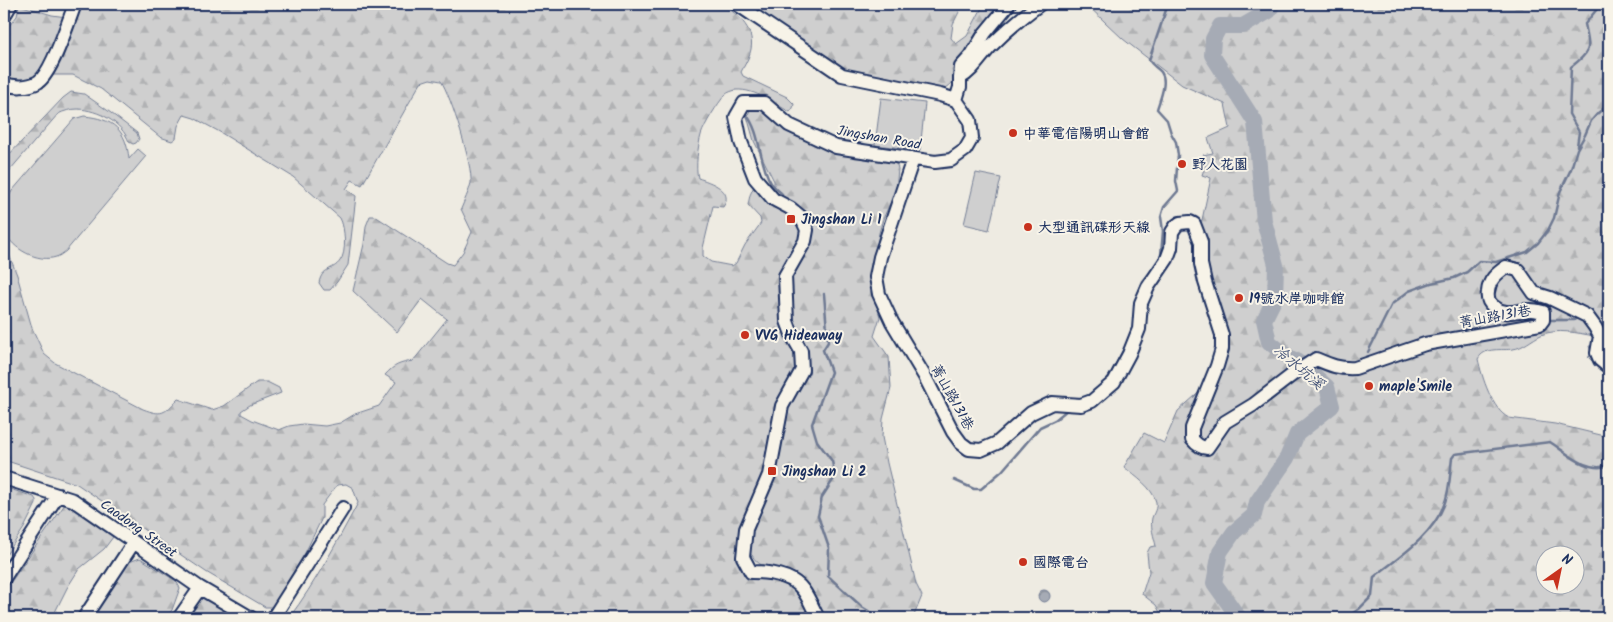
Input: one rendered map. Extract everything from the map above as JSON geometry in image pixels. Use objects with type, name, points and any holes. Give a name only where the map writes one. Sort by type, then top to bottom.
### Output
[{"type":"street","points":[[4,16],[11,4]]},
{"type":"street","points":[[4,84],[17,88],[39,82],[52,63],[75,4]]},
{"type":"street","points":[[737,4],[842,75],[956,100],[960,87],[961,67],[971,56],[985,33],[1009,4]]},
{"type":"street","points":[[960,78],[968,74],[980,57],[1017,22],[1040,4]]},
{"type":"street","name":"Jingshan Road","points":[[818,618],[802,589],[789,580],[767,572],[751,572],[743,557],[746,530],[769,476],[782,406],[802,370],[801,352],[793,338],[787,321],[785,276],[805,241],[807,230],[801,217],[790,208],[773,199],[755,178],[741,142],[736,117],[744,103],[764,103],[789,125],[836,147],[935,162],[951,160],[965,150],[972,138],[970,120],[956,100]]},
{"type":"street","name":"菁山路131巷","points":[[913,160],[880,257],[876,277],[879,294],[892,322],[925,377],[953,432],[961,443],[969,448],[981,450],[997,443],[1031,413],[1052,403],[1081,405],[1092,401],[1114,382],[1129,354],[1139,329],[1140,303],[1148,287],[1167,259],[1171,248],[1172,232],[1176,226],[1184,222],[1194,224],[1201,242],[1201,264],[1205,282],[1222,335],[1222,349],[1217,366],[1192,428],[1192,439],[1202,448],[1207,448],[1226,422],[1253,405],[1316,359],[1334,367],[1343,369],[1354,368],[1426,344],[1540,324],[1543,320],[1543,312],[1532,310],[1513,313],[1502,312],[1491,305],[1487,297],[1488,286],[1494,276],[1506,267],[1518,270],[1534,293],[1550,298],[1587,316],[1600,336],[1597,353],[1600,360],[1609,366]]},
{"type":"street","name":"Caodong Street","points":[[4,478],[73,500],[200,588],[251,618]]},
{"type":"street","points":[[4,578],[58,495]]},
{"type":"street","points":[[273,618],[343,508]]},
{"type":"street","points":[[84,618],[134,542]]},
{"type":"street","points":[[179,618],[200,588]]},
{"type":"green space","points":[[80,4],[722,4],[728,8],[745,24],[751,38],[750,53],[741,72],[743,76],[787,97],[794,104],[790,112],[757,94],[736,90],[725,95],[712,114],[700,140],[697,156],[697,173],[698,178],[714,184],[724,191],[726,201],[723,207],[713,206],[703,248],[703,256],[711,262],[732,266],[736,263],[745,245],[761,223],[760,218],[748,205],[755,184],[770,189],[774,188],[774,181],[754,141],[747,116],[752,107],[759,106],[782,125],[889,159],[897,165],[896,190],[879,233],[872,278],[880,317],[874,336],[889,357],[891,388],[883,419],[882,437],[916,584],[922,596],[913,618],[824,618],[813,594],[802,581],[763,566],[752,555],[748,555],[745,568],[774,577],[788,584],[800,597],[812,618],[289,618],[317,576],[358,503],[353,488],[346,484],[337,485],[322,505],[322,518],[305,553],[272,607],[265,607],[206,572],[77,484],[4,460],[4,242],[17,275],[32,328],[44,354],[55,363],[143,409],[159,413],[166,411],[178,399],[212,410],[224,406],[257,382],[267,382],[279,388],[281,393],[250,405],[241,411],[241,414],[279,430],[303,424],[325,426],[340,423],[355,414],[379,406],[396,382],[385,375],[398,365],[413,361],[447,319],[422,299],[397,332],[353,291],[364,244],[366,226],[370,216],[375,216],[453,265],[463,252],[472,232],[461,209],[471,183],[465,147],[455,115],[441,81],[430,79],[421,82],[362,185],[352,180],[346,189],[356,196],[348,265],[330,290],[324,290],[319,283],[320,278],[340,261],[344,252],[342,222],[340,218],[293,177],[194,118],[184,115],[178,126],[176,138],[172,141],[160,137],[101,89],[73,75],[53,75],[24,80],[4,79],[4,32],[17,16],[19,5],[52,15],[74,18]]},
{"type":"green space","points":[[746,4],[963,4],[953,24],[951,38],[956,44],[967,36],[984,4],[1009,4],[958,70],[951,83],[946,88],[939,90],[844,72]]},
{"type":"green space","points":[[1086,4],[1609,4],[1609,363],[1594,363],[1588,357],[1592,356],[1589,346],[1593,346],[1594,336],[1561,331],[1541,335],[1517,348],[1485,352],[1478,359],[1482,375],[1493,401],[1503,414],[1509,418],[1555,424],[1609,437],[1609,618],[1163,618],[1156,605],[1142,594],[1149,572],[1147,553],[1150,547],[1156,546],[1152,518],[1156,509],[1156,502],[1147,487],[1124,467],[1144,433],[1164,443],[1178,411],[1204,388],[1218,349],[1216,334],[1199,280],[1194,238],[1190,230],[1202,220],[1211,178],[1202,175],[1205,166],[1203,155],[1213,153],[1208,138],[1230,128],[1225,104],[1182,85],[1123,39]]},
{"type":"green space","points":[[71,92],[84,94],[137,133],[139,139],[133,144],[129,142],[126,135],[115,123],[101,115],[86,110],[68,110],[58,114],[4,177],[4,160]]},
{"type":"green space","points":[[881,98],[925,103],[920,150],[875,145]]},
{"type":"green space","points":[[84,116],[103,120],[116,127],[125,140],[129,159],[138,149],[146,156],[66,251],[57,257],[49,258],[41,258],[26,253],[13,244],[5,232],[3,216],[7,200],[12,191],[74,119]]},
{"type":"green space","points":[[976,173],[1001,178],[989,230],[964,224]]},
{"type":"green space","points":[[4,487],[34,497],[36,504],[24,528],[4,558]]},
{"type":"green space","points":[[65,504],[113,537],[104,549],[79,569],[52,618],[4,618],[4,592]]},
{"type":"green space","points":[[140,558],[176,581],[180,588],[172,610],[165,618],[92,618],[129,562]]},
{"type":"green space","points":[[203,595],[239,618],[183,618]]},
{"type":"water","points":[[1042,590],[1046,590],[1050,596],[1046,602],[1042,602],[1038,598],[1038,594]]},
{"type":"waterway","points":[[1157,263],[1161,255],[1163,231],[1161,217],[1164,207],[1178,191],[1176,181],[1178,155],[1176,142],[1167,120],[1157,109],[1164,80],[1161,72],[1149,60],[1168,4]]},
{"type":"waterway","name":"冷水坑溪","points":[[1239,618],[1214,583],[1220,552],[1234,532],[1254,515],[1257,502],[1287,458],[1297,434],[1332,406],[1327,387],[1304,366],[1269,342],[1264,320],[1275,298],[1276,265],[1264,221],[1255,122],[1212,55],[1213,39],[1220,26],[1243,26],[1269,11],[1273,4]]},
{"type":"waterway","points":[[1577,146],[1579,132],[1569,114],[1571,67],[1583,57],[1588,49],[1585,24],[1601,4]]},
{"type":"waterway","points":[[1368,352],[1392,304],[1409,291],[1431,283],[1454,278],[1467,272],[1479,261],[1496,262],[1527,252],[1538,243],[1554,218],[1560,192],[1571,169],[1577,149],[1591,121],[1609,104]]},
{"type":"waterway","points":[[746,114],[755,130],[767,175],[771,183],[782,194]]},
{"type":"waterway","points":[[1136,300],[1143,281],[1154,268]]},
{"type":"waterway","points":[[824,294],[828,342],[823,350],[831,372],[812,424],[817,441],[832,461],[835,477],[822,497],[818,516],[829,548],[828,576],[862,607],[880,618]]},
{"type":"waterway","points":[[1134,317],[1135,305]]},
{"type":"waterway","points":[[1549,320],[1574,320],[1577,317]]},
{"type":"waterway","points":[[1105,382],[1128,341]]},
{"type":"waterway","points":[[954,480],[974,489],[981,489],[1002,471],[1040,427],[1055,420],[1067,410]]},
{"type":"waterway","points":[[1346,618],[1359,609],[1372,596],[1374,577],[1404,554],[1432,527],[1446,499],[1452,458],[1455,454],[1550,442],[1586,465],[1593,467],[1609,465]]},
{"type":"place","name":"中華電信陽明山會館","points":[[1013,133]]},
{"type":"place","name":"野人花園","points":[[1182,164]]},
{"type":"place","name":"Jingshan Li 1","points":[[791,219]]},
{"type":"place","name":"大型通訊碟形天線","points":[[1028,227]]},
{"type":"place","name":"19號水岸咖啡館","points":[[1239,298]]},
{"type":"place","name":"VVG Hideaway","points":[[745,335]]},
{"type":"place","name":"maple'Smile","points":[[1369,386]]},
{"type":"place","name":"Jingshan Li 2","points":[[772,471]]},
{"type":"place","name":"國際電台","points":[[1023,562]]}]
